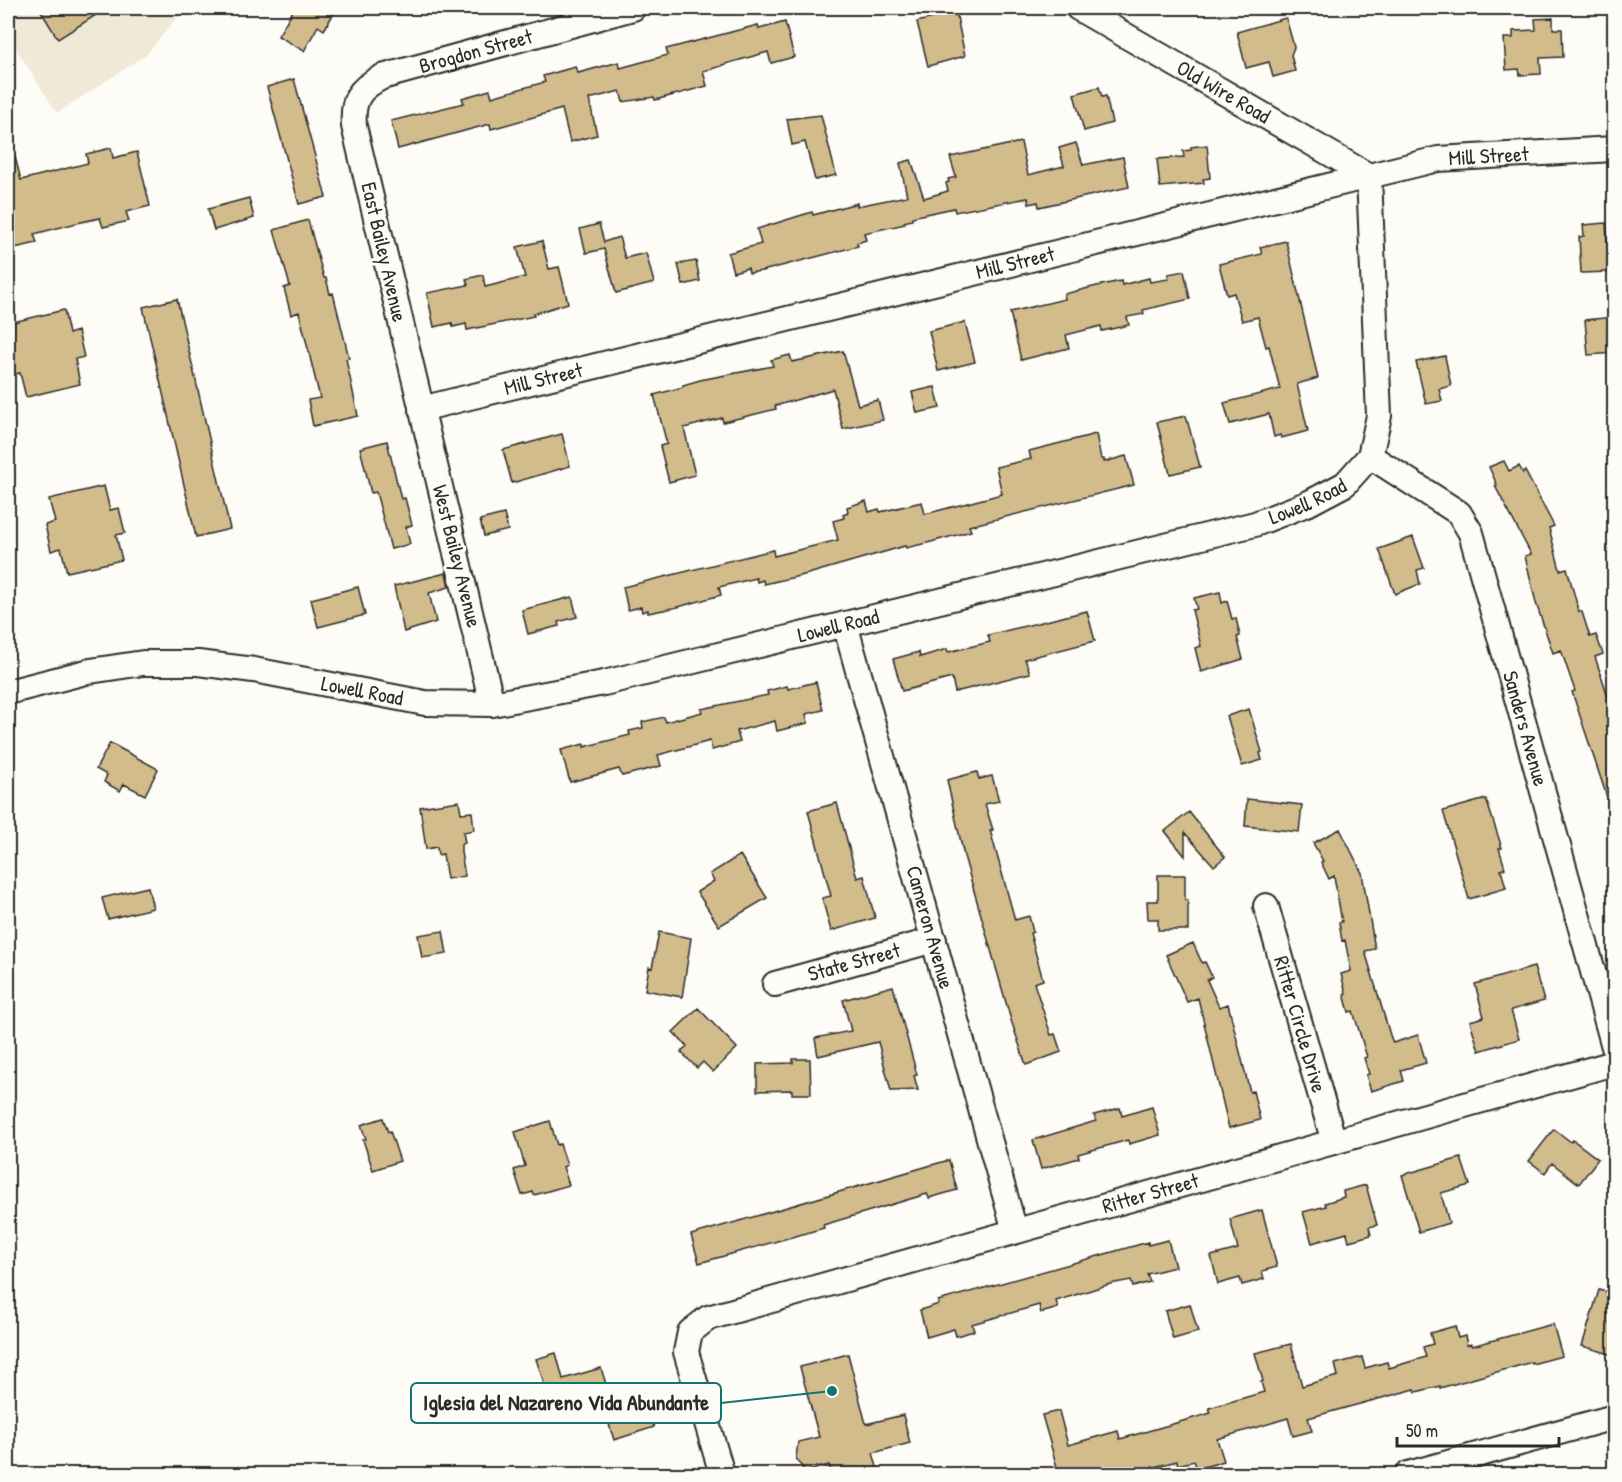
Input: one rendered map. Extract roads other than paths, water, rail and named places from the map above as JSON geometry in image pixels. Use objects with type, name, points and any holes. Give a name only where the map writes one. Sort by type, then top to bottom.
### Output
[{"type":"street","name":"Brogdon Street","points":[[358,95],[368,84],[382,77],[633,8]]},
{"type":"street","name":"Old Wire Road","points":[[1078,8],[1369,176]]},
{"type":"street","name":"East Bailey Avenue","points":[[358,95],[353,110],[354,126],[421,409]]},
{"type":"street","name":"Mill Street","points":[[421,409],[1438,159],[1614,149]]},
{"type":"street","points":[[1369,176],[1378,416],[1370,456]]},
{"type":"street","name":"West Bailey Avenue","points":[[421,409],[492,704]]},
{"type":"street","name":"Lowell Road","points":[[8,692],[90,671],[143,663],[198,663],[254,670],[425,703],[492,704],[604,683],[1255,524],[1309,503],[1345,484],[1370,456]]},
{"type":"street","name":"Sanders Avenue","points":[[1370,456],[1459,513],[1471,533],[1614,1047]]},
{"type":"street","name":"Cameron Avenue","points":[[845,624],[1015,1231]]},
{"type":"street","name":"Ritter Circle Drive","points":[[1266,906],[1334,1142]]},
{"type":"street","name":"State Street","points":[[775,984],[934,940]]},
{"type":"street","name":"Ritter Street","points":[[722,1474],[686,1352],[690,1332],[708,1318],[1614,1063]]},
{"type":"street","points":[[1408,1474],[1614,1417]]},
{"type":"place","name":"Iglesia del Nazareno Vida Abundante","points":[[832,1391]]}]
